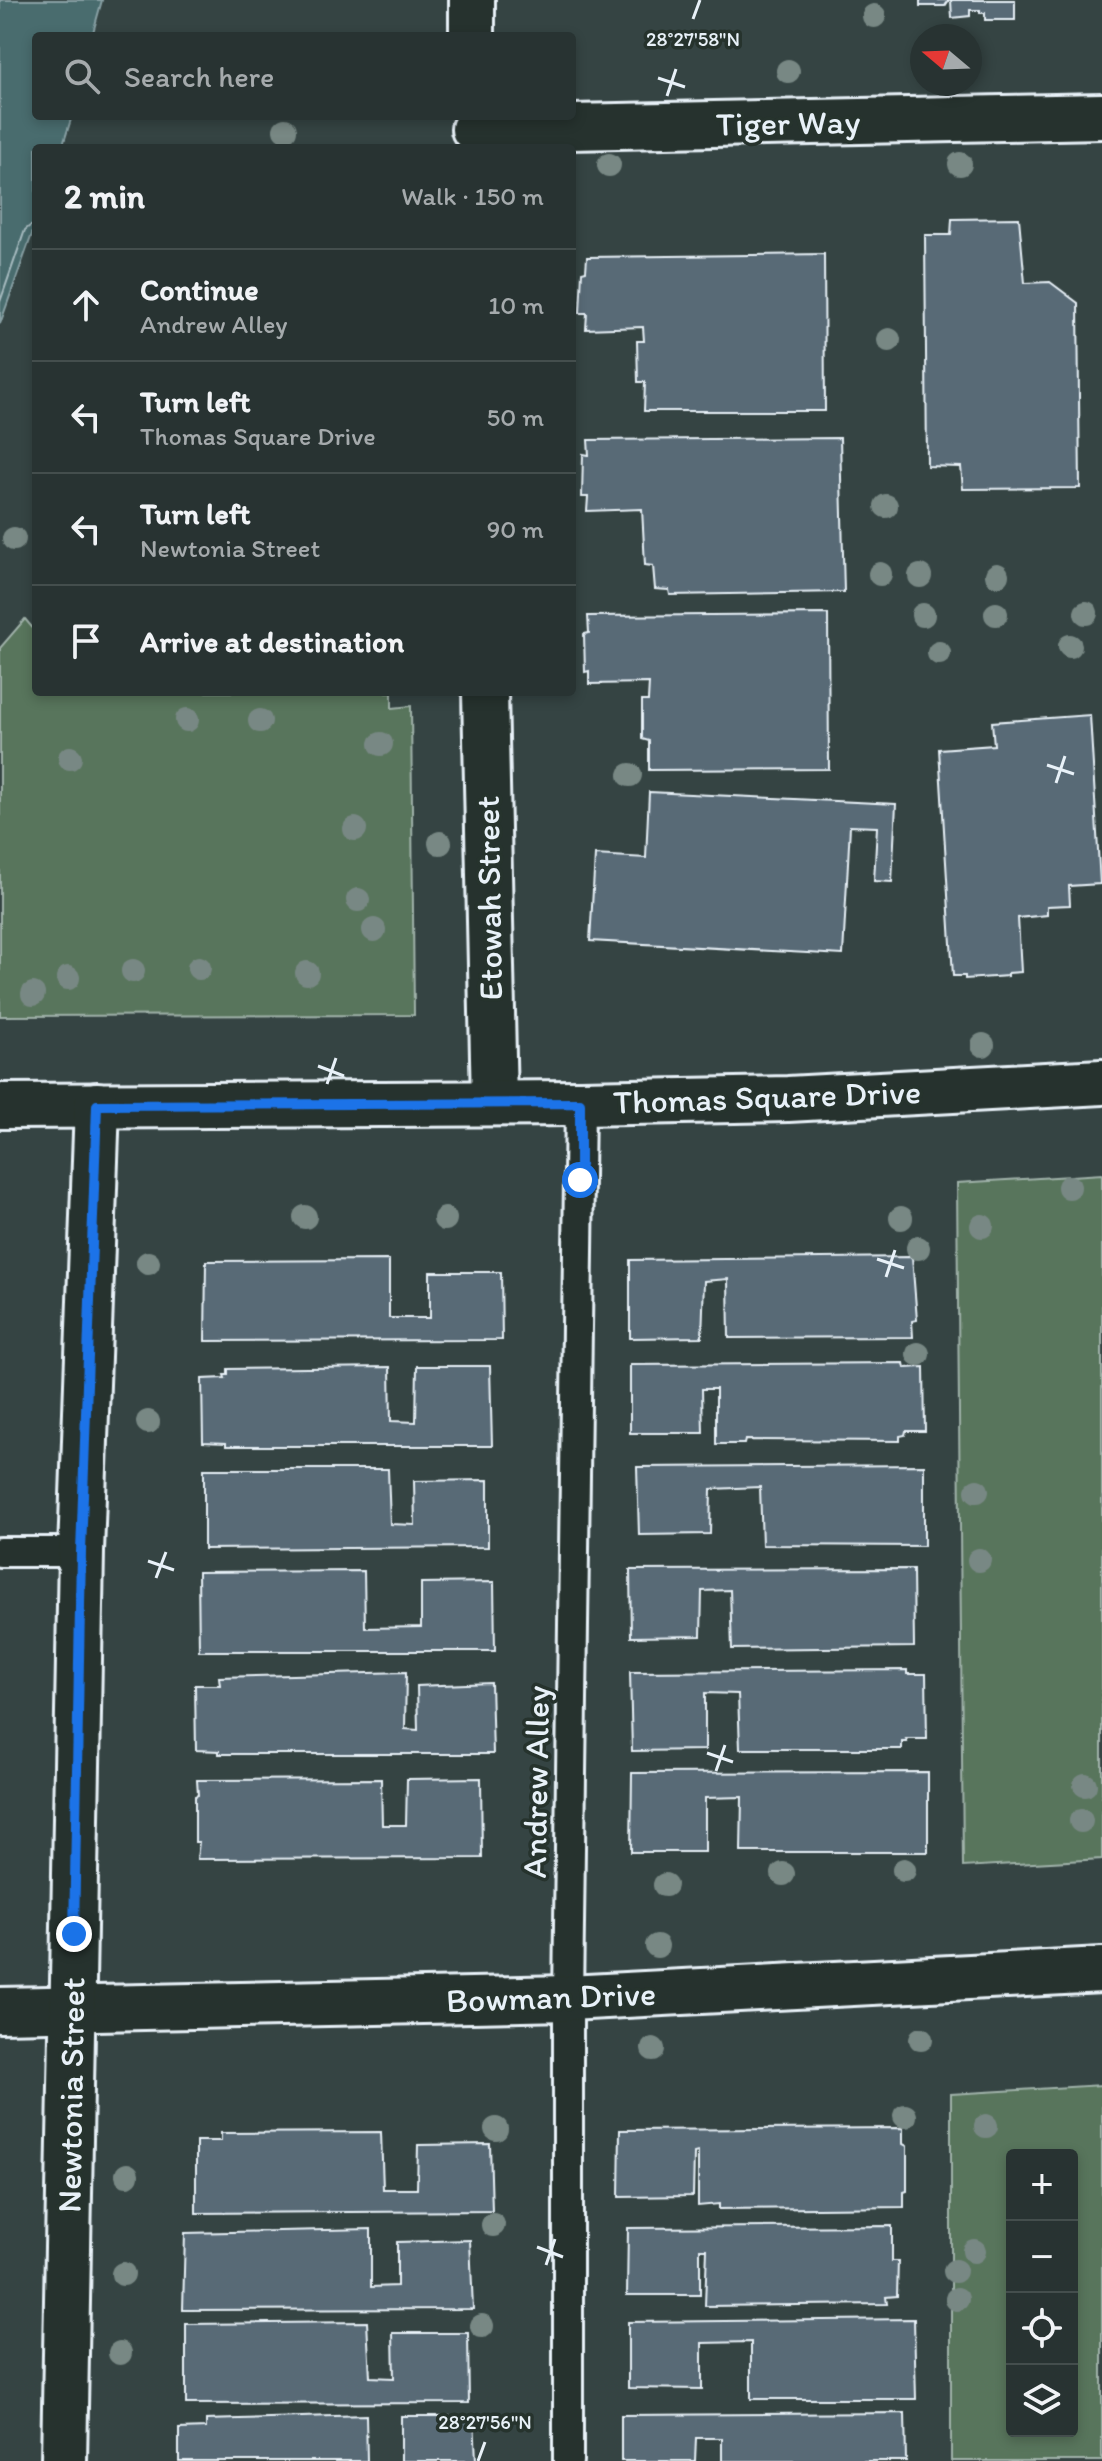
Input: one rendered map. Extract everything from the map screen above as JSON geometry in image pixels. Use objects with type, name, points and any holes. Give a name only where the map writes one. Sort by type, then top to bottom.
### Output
[{"type":"street","points":[[472,0],[472,32]]},
{"type":"street","name":"Tiger Way","points":[[474,131],[1102,116]]},
{"type":"street","name":"Etowah Street","points":[[485,696],[494,1103]]},
{"type":"street","name":"Thomas Square Drive","points":[[0,1106],[788,1099],[1102,1082]]},
{"type":"street","name":"Newtonia Street","points":[[64,2461],[81,1552],[97,1105]]},
{"type":"street","name":"Bowman Drive","points":[[0,2010],[568,1998],[1102,1970]]},
{"type":"lane","name":"Andrew Alley","points":[[568,2461],[568,1998],[580,1103]]},
{"type":"lane","points":[[0,1552],[81,1552]]},
{"type":"green space","points":[[25,619],[32,627],[32,696],[392,696],[392,708],[411,706],[414,1015],[0,1016],[0,648]]},
{"type":"green space","points":[[1102,1174],[1102,1859],[963,1867],[957,1183]]},
{"type":"green space","points":[[1102,2085],[1102,2461],[951,2461],[951,2094]]},
{"type":"water","points":[[0,0],[102,0],[93,32],[32,32],[32,120],[71,120],[63,144],[32,144],[32,234],[0,324]]},
{"type":"building","points":[[920,0],[949,0],[945,6],[920,6]]},
{"type":"building","points":[[951,0],[1015,0],[1015,20],[985,20],[985,13],[980,13],[980,10],[970,10],[970,16],[952,18]]},
{"type":"building","points":[[1019,218],[1025,283],[1050,282],[1078,303],[1080,488],[963,489],[961,467],[927,466],[925,235],[951,235],[952,219]]},
{"type":"building","points":[[824,254],[825,411],[644,411],[645,382],[638,382],[637,341],[644,341],[643,327],[586,329],[587,313],[580,313],[582,272],[586,271],[587,257]]},
{"type":"building","points":[[840,438],[844,592],[670,595],[669,590],[655,589],[653,566],[645,565],[642,509],[587,511],[588,497],[582,497],[583,454],[589,455],[588,440]]},
{"type":"building","points":[[828,614],[829,769],[649,770],[649,741],[642,739],[642,701],[648,701],[649,683],[589,684],[589,671],[585,672],[584,634],[589,633],[588,616]]},
{"type":"building","points":[[1090,715],[1100,884],[1069,886],[1070,905],[1047,906],[1047,915],[1018,918],[1021,972],[965,979],[965,976],[953,976],[939,749],[994,745],[992,722]]},
{"type":"building","points":[[649,792],[896,804],[892,882],[874,881],[877,827],[850,826],[843,955],[590,941],[595,855],[646,858]]},
{"type":"building","points":[[912,1257],[917,1320],[912,1321],[913,1337],[729,1338],[728,1279],[704,1281],[702,1337],[630,1338],[630,1260]]},
{"type":"building","points":[[389,1260],[389,1318],[430,1318],[430,1272],[501,1272],[502,1340],[205,1341],[206,1261]]},
{"type":"building","points":[[904,1363],[905,1368],[924,1367],[925,1431],[906,1431],[905,1435],[900,1436],[900,1441],[745,1440],[744,1444],[716,1444],[716,1389],[702,1389],[703,1433],[630,1433],[630,1365]]},
{"type":"building","points":[[417,1366],[490,1366],[492,1446],[226,1446],[226,1443],[203,1442],[202,1379],[225,1378],[228,1369],[390,1367],[391,1421],[416,1422]]},
{"type":"building","points":[[924,1465],[924,1546],[762,1545],[760,1487],[711,1489],[710,1534],[639,1535],[637,1467]]},
{"type":"building","points":[[204,1469],[388,1469],[390,1524],[415,1525],[414,1481],[488,1480],[488,1547],[204,1549]]},
{"type":"building","points":[[913,1569],[914,1647],[732,1649],[730,1590],[702,1591],[701,1636],[631,1637],[630,1570]]},
{"type":"building","points":[[364,1571],[365,1628],[421,1627],[421,1583],[494,1582],[495,1651],[199,1651],[198,1572]]},
{"type":"building","points":[[907,1670],[907,1674],[926,1674],[927,1739],[906,1739],[907,1742],[902,1742],[902,1749],[740,1749],[738,1694],[705,1693],[705,1750],[632,1751],[630,1672]]},
{"type":"building","points":[[406,1672],[405,1729],[418,1730],[417,1686],[491,1683],[493,1754],[219,1754],[219,1751],[196,1750],[195,1685],[220,1685],[219,1677]]},
{"type":"building","points":[[928,1772],[928,1852],[741,1852],[742,1797],[705,1798],[705,1852],[631,1852],[632,1773]]},
{"type":"building","points":[[481,1778],[482,1858],[197,1859],[197,1780],[381,1779],[382,1825],[406,1825],[407,1779]]},
{"type":"building","points":[[903,2128],[903,2144],[907,2146],[904,2207],[719,2209],[719,2204],[698,2206],[698,2152],[694,2153],[693,2196],[619,2197],[620,2130]]},
{"type":"building","points":[[381,2132],[383,2189],[417,2189],[418,2145],[490,2144],[492,2211],[196,2213],[196,2141],[221,2141],[221,2133]]},
{"type":"building","points":[[892,2226],[892,2261],[898,2261],[897,2296],[886,2297],[887,2304],[705,2306],[707,2249],[700,2249],[700,2295],[627,2295],[628,2228]]},
{"type":"building","points":[[371,2229],[371,2287],[397,2286],[397,2242],[470,2240],[473,2309],[183,2310],[185,2233]]},
{"type":"building","points":[[914,2319],[916,2399],[751,2399],[751,2342],[702,2343],[702,2389],[628,2388],[628,2322]]},
{"type":"building","points":[[367,2322],[370,2377],[394,2378],[393,2333],[468,2333],[469,2403],[186,2404],[186,2324]]},
{"type":"building","points":[[905,2413],[906,2461],[722,2461],[722,2438],[696,2438],[695,2461],[621,2461],[621,2415]]},
{"type":"building","points":[[366,2415],[367,2461],[179,2461],[179,2429],[206,2428],[206,2420]]},
{"type":"building","points":[[401,2416],[474,2416],[476,2461],[401,2461]]},
{"type":"route","points":[[74,1934],[81,1552],[97,1105],[580,1103],[580,1180]]}]
